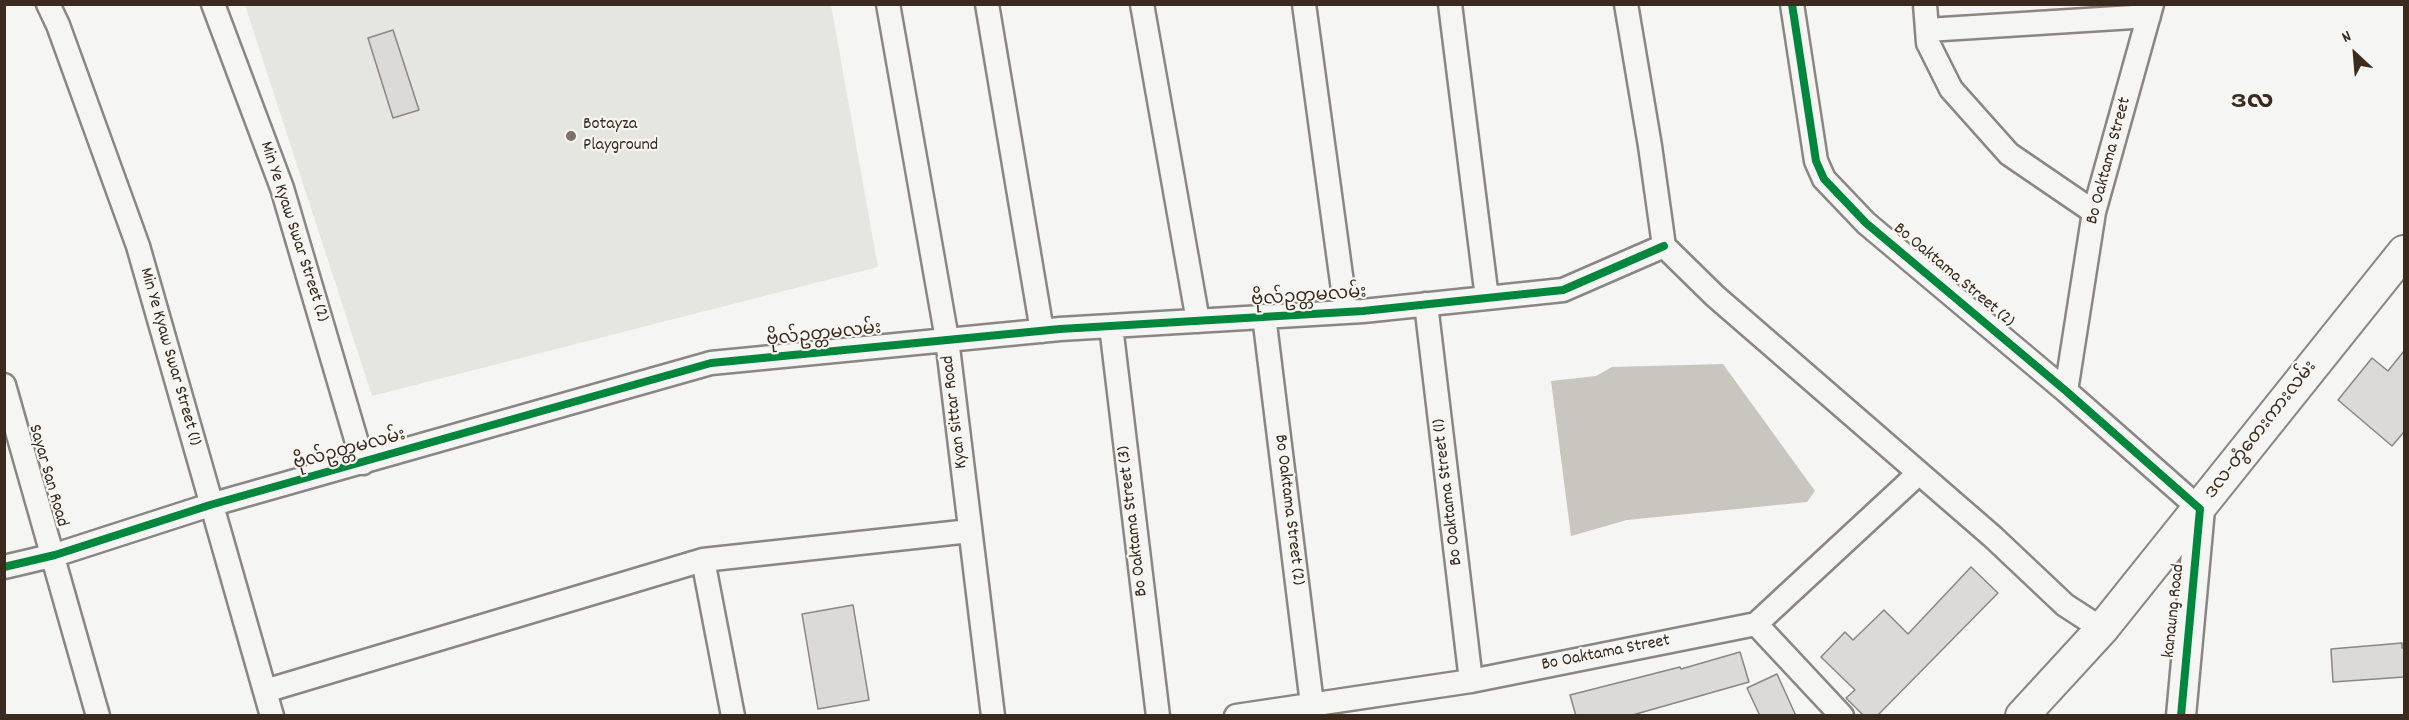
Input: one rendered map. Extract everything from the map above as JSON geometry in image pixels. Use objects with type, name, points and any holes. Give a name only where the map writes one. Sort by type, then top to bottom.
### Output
[{"type":"main road","name":"ဒလ-တွံတေးကားလမ်း","points":[[2022,716],[2102,629],[2404,252]]},
{"type":"street","name":"Min Ye Kyaw Swar Street (1)","points":[[48,4],[58,25],[138,246],[210,506],[272,716]]},
{"type":"street","name":"Min Ye Kyaw Swar Street (2)","points":[[213,4],[282,188],[363,463]]},
{"type":"street","name":"Kyan Sittar Road","points":[[888,4],[947,339],[993,716]]},
{"type":"street","points":[[987,4],[1042,330]]},
{"type":"street","points":[[1142,4],[1198,321]]},
{"type":"street","points":[[1304,4],[1346,312]]},
{"type":"street","points":[[1450,4],[1487,298]]},
{"type":"street","points":[[1626,4],[1664,246],[1715,296],[1919,473],[2065,604],[2102,629]]},
{"type":"street","name":"Bo Oaktama Street (2)","points":[[1792,4],[1816,161],[1824,179],[1866,223],[2067,391],[2200,509]]},
{"type":"street","points":[[1925,4],[1928,44],[1951,89],[2009,154],[2094,212]]},
{"type":"street","points":[[1927,30],[2150,10]]},
{"type":"street","name":"Bo Oaktama Street","points":[[2067,391],[2094,212],[2150,10]]},
{"type":"street","name":"ဗိုလ်ဥတ္တမလမ်း","points":[[4,567],[55,555],[210,506],[711,363],[1042,330],[1346,312],[1563,290],[1664,246]]},
{"type":"street","name":"Bo Oaktama Street (1)","points":[[1426,304],[1471,681]]},
{"type":"street","name":"Bo Oaktama Street (2)","points":[[1264,316],[1312,704]]},
{"type":"street","name":"Bo Oaktama Street (3)","points":[[1111,326],[1158,716]]},
{"type":"street","name":"Sayar San Road","points":[[4,385],[55,555],[98,716]]},
{"type":"street","points":[[1842,716],[1756,624],[1919,473]]},
{"type":"street","name":"kanaung Road","points":[[2181,716],[2200,509]]},
{"type":"street","points":[[265,691],[703,560],[970,531]]},
{"type":"street","points":[[703,560],[733,716]]},
{"type":"street","name":"Bo Oaktama Street","points":[[1236,716],[1471,681],[1756,624]]},
{"type":"shaded area","name":"Botayza Playground","points":[[245,5],[831,5],[878,267],[372,396]]},
{"type":"shaded area","points":[[1723,364],[1815,491],[1807,502],[1627,520],[1571,536],[1551,381],[1596,376],[1612,367]]},
{"type":"building","points":[[393,30],[419,110],[393,118],[368,38]]},
{"type":"building","points":[[2404,351],[2404,432],[2392,446],[2338,400],[2372,358],[2388,371]]},
{"type":"building","points":[[1971,567],[1998,593],[1877,716],[1864,716],[1846,698],[1855,690],[1821,657],[1845,632],[1853,640],[1884,610],[1908,634]]},
{"type":"building","points":[[853,605],[869,700],[818,709],[802,614]]},
{"type":"building","points":[[2402,643],[2404,677],[2333,682],[2331,649]]},
{"type":"building","points":[[1740,652],[1749,682],[1629,716],[1576,716],[1570,695],[1680,667],[1681,669]]},
{"type":"building","points":[[1777,674],[1796,716],[1760,716],[1747,688]]},
{"type":"cycle path","points":[[1792,4],[1816,161],[1824,179],[1866,223],[2066,391],[2200,509],[2181,716]]},
{"type":"cycle path","points":[[4,567],[55,555],[210,505],[711,363],[1060,329],[1363,311],[1563,290],[1664,246]]},
{"type":"place","name":"Botayza Playground","points":[[571,136]]},
{"type":"district","name":"ဒလ","points":[[2252,104]]}]
